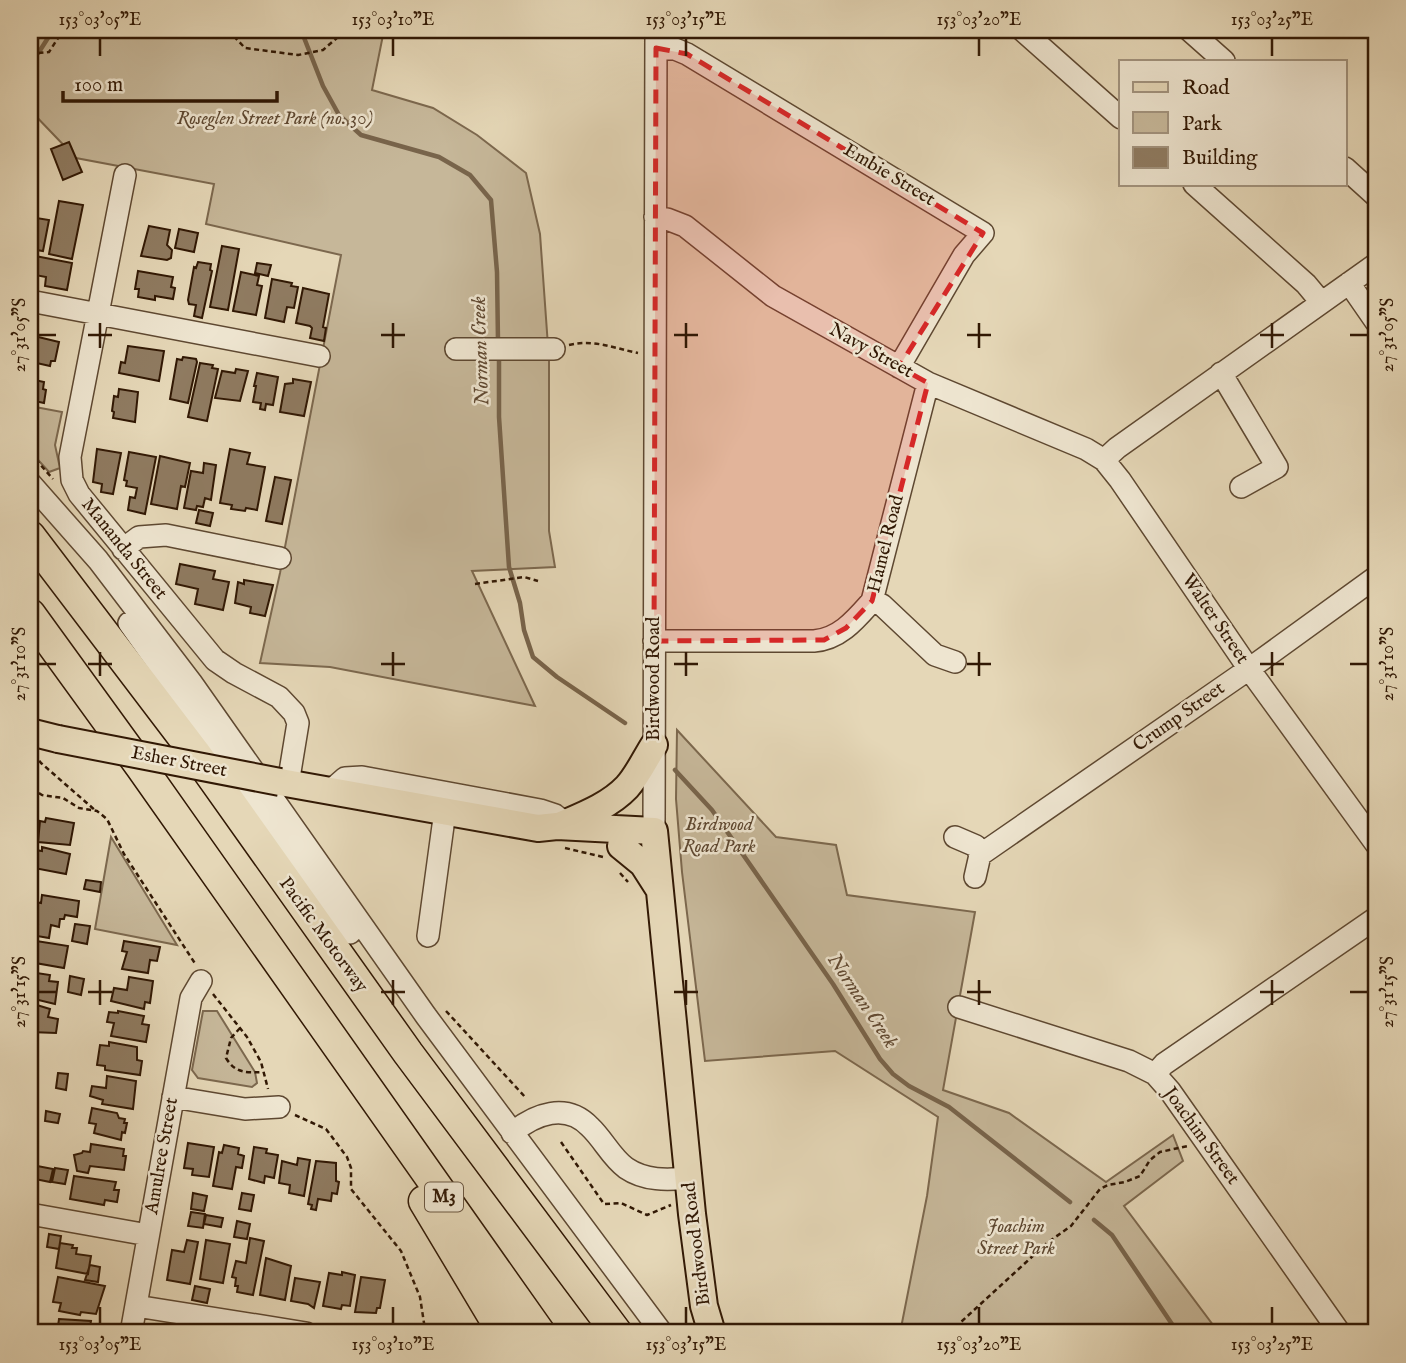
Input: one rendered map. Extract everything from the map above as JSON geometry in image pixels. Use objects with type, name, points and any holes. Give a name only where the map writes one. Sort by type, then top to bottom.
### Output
[{"type":"highway","name":"Pacific Motorway","points":[[30,536],[195,753],[408,1054],[617,1333]]},
{"type":"highway","name":"M3","points":[[30,614],[540,1333]]},
{"type":"highway","points":[[349,1062],[353,1097],[428,1208],[503,1333]]},
{"type":"main road","name":"Esher Street","points":[[31,741],[58,739],[329,792],[445,811],[655,839]]},
{"type":"main road","points":[[553,826],[615,798],[649,764]]},
{"type":"main road","name":"Esher Street","points":[[553,826],[557,837],[621,846],[655,839]]},
{"type":"main road","name":"Birdwood Road","points":[[655,839],[690,1191],[704,1306],[710,1331]]},
{"type":"main road","points":[[621,846],[643,864],[656,881],[660,892]]},
{"type":"street","points":[[1022,30],[1119,116]]},
{"type":"street","points":[[1189,30],[1223,60]]},
{"type":"street","name":"Birdwood Road","points":[[655,839],[649,764],[654,709],[656,39]]},
{"type":"street","name":"Embie Street","points":[[656,39],[687,54],[983,233],[964,256],[899,367]]},
{"type":"street","points":[[1346,169],[1376,196]]},
{"type":"street","name":"Mananda Street","points":[[125,176],[70,457],[72,480],[79,494],[215,660],[279,697],[294,712],[298,723],[284,783]]},
{"type":"street","points":[[1196,186],[1306,284],[1321,302]]},
{"type":"street","name":"Navy Street","points":[[655,217],[685,226],[772,296],[928,383],[1086,449],[1104,460]]},
{"type":"street","points":[[1104,460],[1116,447],[1376,264]]},
{"type":"street","points":[[1349,283],[1376,322]]},
{"type":"street","points":[[30,301],[319,356]]},
{"type":"street","points":[[456,349],[554,349]]},
{"type":"street","points":[[1221,373],[1278,467],[1241,487]]},
{"type":"street","name":"Hamel Road","points":[[654,641],[824,640],[846,628],[872,601],[928,383]]},
{"type":"street","name":"Walter Street","points":[[1104,460],[1249,669],[1376,844]]},
{"type":"street","points":[[30,482],[98,560],[191,682],[418,1004],[662,1333]]},
{"type":"street","points":[[30,491],[178,691],[326,902],[419,1021],[512,1133]]},
{"type":"street","points":[[123,549],[139,537],[166,535],[280,558]]},
{"type":"street","name":"Crump Street","points":[[980,855],[1249,669],[1376,577]]},
{"type":"street","points":[[872,601],[882,605],[935,655],[955,662]]},
{"type":"street","name":"Esher Street","points":[[329,792],[345,778],[362,777],[540,810],[555,815],[553,826]]},
{"type":"street","points":[[428,936],[445,811]]},
{"type":"street","points":[[955,837],[976,846],[980,855],[975,877]]},
{"type":"street","points":[[1155,1073],[1164,1064],[1376,918]]},
{"type":"street","name":"Amulree Street","points":[[131,1333],[198,971]]},
{"type":"street","name":"Joachim Street","points":[[959,1007],[1129,1061],[1155,1073],[1340,1333]]},
{"type":"street","points":[[173,1097],[244,1110],[279,1107]]},
{"type":"street","points":[[512,1133],[544,1113],[572,1115],[590,1126],[617,1159],[634,1172],[690,1191]]},
{"type":"street","points":[[30,1214],[148,1235]]},
{"type":"street","points":[[136,1306],[306,1333]]},
{"type":"path","points":[[30,54],[49,52],[60,35],[69,30]]},
{"type":"path","points":[[228,30],[245,48],[269,53],[300,54],[319,51],[332,44],[346,30]]},
{"type":"path","points":[[554,349],[583,342],[601,343],[655,355]]},
{"type":"path","points":[[475,584],[524,577],[538,581]]},
{"type":"path","points":[[31,741],[41,763],[107,819],[124,854],[198,971]]},
{"type":"path","points":[[30,779],[42,795],[55,795],[79,808],[97,811]]},
{"type":"path","points":[[217,998],[261,1062],[267,1087]]},
{"type":"path","points":[[240,1028],[232,1038],[226,1058],[235,1069],[242,1072],[263,1072]]},
{"type":"path","points":[[326,1129],[347,1157],[351,1168],[352,1189],[401,1251],[420,1297],[428,1333]]},
{"type":"path","points":[[949,1333],[1047,1243],[1071,1226],[1100,1189],[1140,1176],[1150,1160],[1160,1152],[1182,1149],[1203,1138]]},
{"type":"path","points":[[561,1142],[604,1204],[621,1203],[647,1215],[672,1204],[690,1191]]},
{"type":"highlighted area","points":[[656,48],[687,54],[983,233],[899,367],[928,383],[872,601],[846,628],[824,640],[654,641]]},
{"type":"green space","name":"Roseglen Street Park (no. 30)","points":[[30,30],[384,30],[372,90],[433,108],[477,135],[526,173],[540,234],[549,360],[549,531],[555,567],[472,571],[535,706],[330,667],[260,663],[341,255],[206,224],[214,184],[76,158],[30,110]]},
{"type":"green space","points":[[30,406],[62,412],[55,445],[60,468],[49,472],[30,451]]},
{"type":"green space","points":[[677,730],[776,837],[836,845],[847,895],[975,912],[943,1090],[1009,1113],[1106,1182],[1173,1135],[1183,1161],[1124,1206],[1219,1333],[900,1333],[927,1196],[938,1117],[835,1051],[705,1061],[682,872],[676,799]]},
{"type":"green space","points":[[111,837],[177,945],[95,929]]},
{"type":"green space","points":[[203,1011],[217,1011],[255,1072],[257,1083],[252,1087],[198,1078],[192,1070]]},
{"type":"building","points":[[69,142],[82,172],[63,180],[51,149]]},
{"type":"building","points":[[59,201],[83,205],[72,259],[49,254]]},
{"type":"building","points":[[30,217],[49,220],[43,251],[30,249]]},
{"type":"building","points":[[149,226],[170,230],[167,245],[172,250],[171,258],[167,260],[141,256]]},
{"type":"building","points":[[179,229],[198,233],[194,252],[175,248]]},
{"type":"building","points":[[222,246],[239,249],[228,310],[210,307]]},
{"type":"building","points":[[30,255],[72,263],[67,290],[45,286],[46,277],[30,274]]},
{"type":"building","points":[[198,262],[211,264],[212,271],[202,318],[194,316],[196,305],[189,304],[188,300],[194,267],[196,268]]},
{"type":"building","points":[[257,263],[271,265],[268,276],[255,273]]},
{"type":"building","points":[[138,271],[173,277],[173,299],[138,297],[139,289],[135,289]]},
{"type":"building","points":[[241,272],[259,276],[257,285],[262,286],[256,315],[233,311]]},
{"type":"building","points":[[272,279],[298,287],[294,308],[287,307],[284,322],[265,318]]},
{"type":"building","points":[[303,288],[329,294],[323,327],[326,328],[324,341],[310,338],[310,326],[296,323]]},
{"type":"building","points":[[30,335],[59,342],[55,361],[51,361],[50,366],[32,362]]},
{"type":"building","points":[[128,346],[164,351],[159,381],[119,373],[121,362],[125,363]]},
{"type":"building","points":[[183,357],[196,359],[197,362],[188,403],[170,399],[177,359],[182,360]]},
{"type":"building","points":[[200,363],[213,365],[212,368],[218,369],[207,421],[188,417]]},
{"type":"building","points":[[236,369],[248,371],[240,401],[215,398],[222,371],[235,373]]},
{"type":"building","points":[[257,373],[278,377],[273,405],[266,404],[265,410],[260,409],[261,403],[253,402]]},
{"type":"building","points":[[30,379],[44,382],[44,403],[30,400]]},
{"type":"building","points":[[293,379],[311,382],[304,416],[280,412],[285,384],[293,383]]},
{"type":"building","points":[[119,389],[138,392],[135,422],[113,418],[114,396],[118,397]]},
{"type":"building","points":[[97,449],[121,453],[113,494],[101,492],[102,484],[93,482]]},
{"type":"building","points":[[230,449],[250,453],[247,464],[265,467],[257,510],[231,509],[232,505],[220,503]]},
{"type":"building","points":[[129,452],[156,457],[145,514],[128,510],[130,497],[135,498],[137,488],[126,486],[127,481],[124,480]]},
{"type":"building","points":[[160,456],[190,463],[185,487],[181,486],[177,509],[151,504]]},
{"type":"building","points":[[204,463],[216,465],[211,500],[205,498],[203,507],[197,506],[196,510],[184,508],[191,471],[203,473]]},
{"type":"building","points":[[275,477],[291,480],[282,524],[266,521]]},
{"type":"building","points":[[199,510],[213,513],[210,526],[196,523]]},
{"type":"building","points":[[180,564],[215,571],[213,579],[229,582],[223,610],[195,604],[198,589],[176,584]]},
{"type":"building","points":[[244,580],[273,585],[265,616],[250,613],[251,607],[235,603],[238,582],[244,584]]},
{"type":"building","points":[[46,818],[74,823],[70,845],[38,842],[40,821],[45,822]]},
{"type":"building","points":[[42,847],[70,854],[66,874],[34,868],[35,850],[42,851]]},
{"type":"building","points":[[86,880],[101,882],[100,892],[84,889]]},
{"type":"building","points":[[42,895],[79,901],[77,917],[65,915],[64,919],[60,919],[59,927],[51,925],[49,938],[37,936],[38,925],[30,924],[30,901],[41,903]]},
{"type":"building","points":[[75,924],[90,926],[87,944],[72,941]]},
{"type":"building","points":[[30,940],[68,946],[64,968],[35,963],[34,967],[30,967]]},
{"type":"building","points":[[124,941],[160,947],[157,961],[150,960],[148,973],[122,969],[127,952],[122,951]]},
{"type":"building","points":[[30,972],[50,975],[49,981],[58,982],[55,1004],[30,998]]},
{"type":"building","points":[[70,976],[84,979],[81,995],[68,992]]},
{"type":"building","points":[[129,977],[153,981],[150,1003],[145,1002],[144,1009],[111,1001],[114,988],[127,990]]},
{"type":"building","points":[[30,1003],[50,1009],[48,1017],[58,1019],[56,1033],[30,1032]]},
{"type":"building","points":[[109,1012],[144,1016],[142,1024],[149,1025],[146,1042],[111,1036],[114,1023],[107,1022]]},
{"type":"building","points":[[109,1042],[137,1047],[137,1060],[142,1061],[140,1075],[105,1070],[105,1066],[97,1065],[100,1045],[109,1046]]},
{"type":"building","points":[[58,1073],[68,1074],[66,1090],[56,1088]]},
{"type":"building","points":[[107,1076],[136,1081],[133,1109],[102,1104],[103,1100],[90,1096],[92,1086],[106,1088]]},
{"type":"building","points":[[92,1108],[117,1113],[119,1118],[125,1119],[124,1123],[127,1123],[121,1140],[94,1133],[96,1124],[89,1123]]},
{"type":"building","points":[[46,1111],[60,1114],[58,1123],[45,1121]]},
{"type":"building","points":[[188,1143],[214,1147],[209,1177],[192,1175],[193,1169],[184,1168]]},
{"type":"building","points":[[91,1144],[124,1149],[124,1170],[90,1166],[88,1173],[77,1171],[74,1155],[83,1151],[90,1152]]},
{"type":"building","points":[[224,1145],[239,1148],[238,1154],[244,1156],[242,1168],[236,1167],[232,1189],[213,1186],[219,1152],[222,1153]]},
{"type":"building","points":[[254,1147],[267,1149],[266,1153],[278,1155],[274,1178],[265,1176],[264,1183],[249,1179]]},
{"type":"building","points":[[298,1158],[310,1160],[304,1196],[289,1193],[290,1185],[279,1183],[282,1161],[297,1165]]},
{"type":"building","points":[[316,1161],[336,1163],[336,1181],[339,1182],[337,1194],[332,1193],[331,1201],[318,1199],[316,1210],[311,1209],[312,1205],[308,1204]]},
{"type":"building","points":[[32,1165],[53,1169],[50,1182],[30,1178]]},
{"type":"building","points":[[55,1168],[68,1170],[65,1184],[52,1182]]},
{"type":"building","points":[[74,1176],[116,1182],[114,1190],[119,1190],[117,1202],[105,1200],[104,1205],[70,1199]]},
{"type":"building","points":[[193,1193],[207,1196],[204,1211],[191,1209]]},
{"type":"building","points":[[242,1193],[254,1195],[251,1211],[239,1209]]},
{"type":"building","points":[[191,1212],[205,1214],[203,1228],[188,1226]]},
{"type":"building","points":[[206,1215],[223,1218],[221,1227],[204,1224]]},
{"type":"building","points":[[237,1221],[250,1224],[247,1239],[234,1237]]},
{"type":"building","points":[[49,1234],[61,1236],[59,1249],[47,1247]]},
{"type":"building","points":[[250,1238],[264,1241],[253,1295],[237,1292],[236,1278],[232,1277],[236,1261],[246,1263]]},
{"type":"building","points":[[187,1240],[198,1242],[190,1284],[167,1280],[172,1250],[184,1252]]},
{"type":"building","points":[[206,1240],[230,1244],[223,1283],[200,1279]]},
{"type":"building","points":[[60,1243],[73,1245],[72,1248],[77,1248],[76,1254],[91,1256],[88,1274],[56,1268]]},
{"type":"building","points":[[266,1258],[291,1266],[285,1300],[260,1295]]},
{"type":"building","points":[[90,1265],[100,1267],[98,1282],[85,1280]]},
{"type":"building","points":[[342,1272],[355,1275],[350,1306],[342,1305],[341,1309],[323,1306],[329,1273],[342,1275]]},
{"type":"building","points":[[58,1277],[105,1286],[96,1314],[81,1312],[80,1315],[59,1311],[61,1303],[53,1302]]},
{"type":"building","points":[[361,1277],[385,1280],[380,1308],[377,1308],[376,1313],[355,1312]]},
{"type":"building","points":[[295,1278],[320,1282],[314,1308],[291,1301]]},
{"type":"building","points":[[195,1286],[210,1289],[207,1303],[192,1300]]},
{"type":"building","points":[[59,1319],[91,1321],[89,1333],[57,1333]]},
{"type":"waterway","name":"Norman Creek","points":[[30,60],[39,52],[53,30]]},
{"type":"waterway","name":"Norman Creek","points":[[301,30],[323,86],[339,115],[361,135],[439,157],[470,175],[491,200],[497,272],[498,342]]},
{"type":"waterway","name":"Norman Creek","points":[[499,354],[499,417],[509,567],[533,657],[557,677],[625,723]]},
{"type":"waterway","name":"Norman Creek","points":[[675,770],[712,810],[833,984],[880,1059],[893,1074],[909,1086],[949,1107],[1070,1202]]},
{"type":"waterway","name":"Norman Creek","points":[[1094,1220],[1112,1235],[1178,1333]]},
{"type":"park label","name":"Birdwood Road Park","points":[[719,836]]},
{"type":"park label","name":"Joachim Street Park","points":[[1016,1238]]}]
